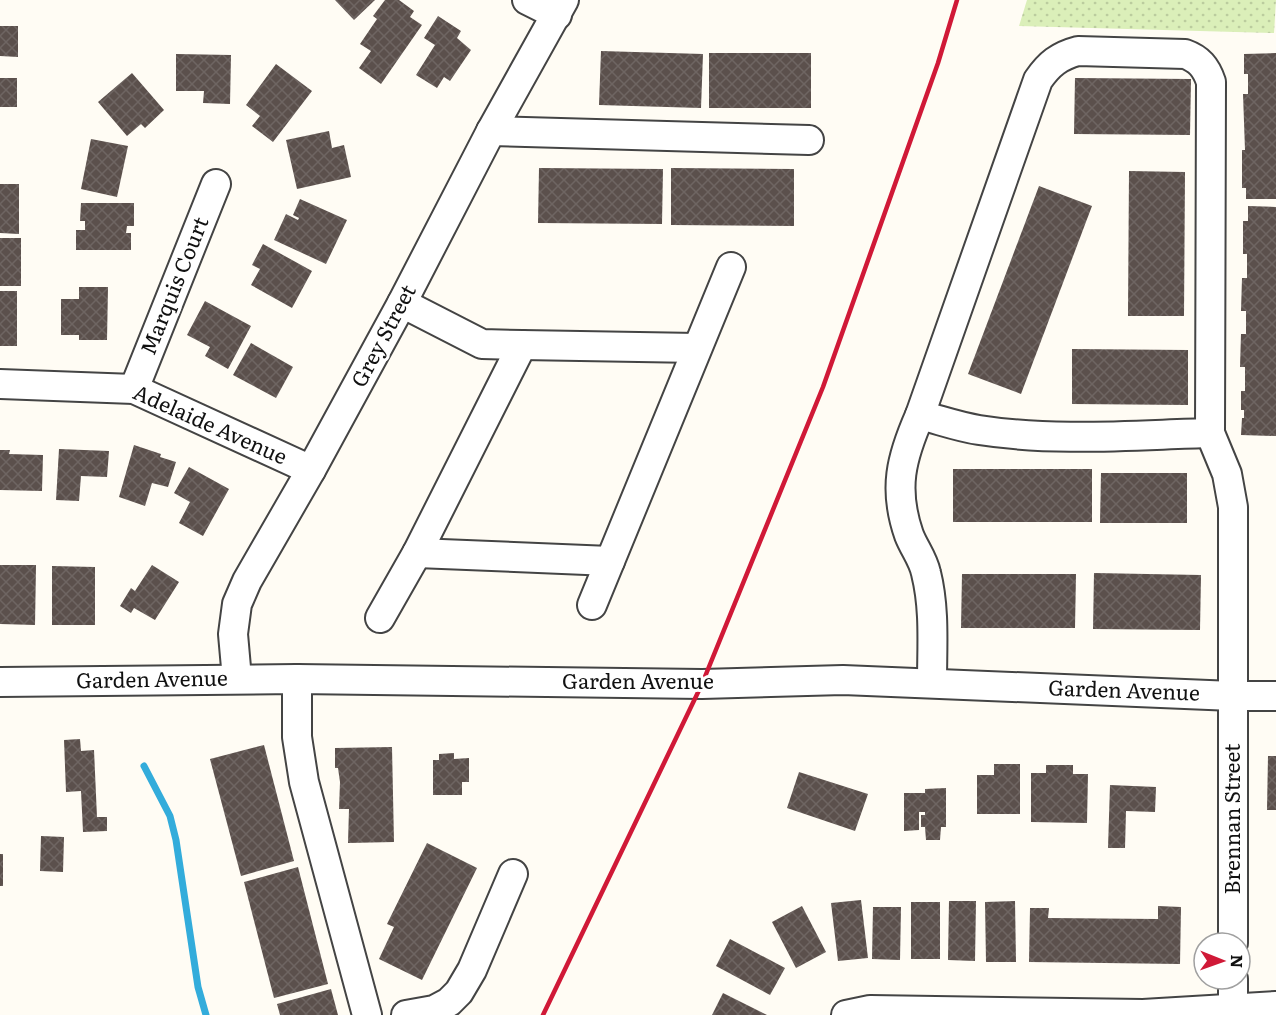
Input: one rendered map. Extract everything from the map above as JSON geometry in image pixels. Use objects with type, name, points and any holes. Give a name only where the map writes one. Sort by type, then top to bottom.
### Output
[{"type":"street","points":[[527,0],[561,7]]},
{"type":"street","name":"Grey Street","points":[[237,679],[233,634],[237,604],[247,580],[402,303],[491,131],[561,7]]},
{"type":"street","points":[[920,415],[976,430],[1008,434],[1051,436],[1210,433],[1211,82],[1202,64],[1185,54],[1078,51],[1054,60],[1038,80],[920,415],[907,445],[901,468],[899,492],[902,516],[926,571],[932,608],[932,683]]},
{"type":"street","points":[[491,131],[809,140]]},
{"type":"street","name":"Marquis Court","points":[[134,388],[216,184]]},
{"type":"street","points":[[592,605],[731,267]]},
{"type":"street","points":[[402,303],[482,344],[697,348]]},
{"type":"street","points":[[380,618],[417,553],[522,345]]},
{"type":"street","name":"Adelaide Avenue","points":[[0,384],[134,388],[310,470]]},
{"type":"street","name":"Brennan Street","points":[[1210,433],[1227,474],[1233,507],[1233,931]]},
{"type":"street","points":[[417,553],[609,561]]},
{"type":"street","points":[[297,679],[297,736],[304,782],[364,1004],[386,1015]]},
{"type":"street","name":"Garden Avenue","points":[[0,682],[297,679],[702,684],[843,680],[1276,696]]},
{"type":"street","points":[[406,1015],[434,1010],[449,1002],[459,992],[472,970],[513,874]]},
{"type":"street","points":[[1233,991],[1233,1007]]},
{"type":"street","points":[[846,1015],[870,1010],[1143,1014],[1276,1006]]},
{"type":"green space","points":[[1027,0],[1276,0],[1274,33],[1019,26]]},
{"type":"building","points":[[335,0],[375,0],[354,20]]},
{"type":"building","points":[[385,0],[399,0],[414,11],[410,17],[422,25],[381,84],[359,68],[371,51],[360,44],[377,19],[373,16]]},
{"type":"building","points":[[438,16],[461,31],[457,38],[471,50],[450,81],[444,77],[437,88],[416,75],[435,45],[424,38]]},
{"type":"building","points":[[0,26],[18,26],[18,57],[0,56]]},
{"type":"building","points":[[601,51],[703,54],[701,108],[599,105]]},
{"type":"building","points":[[709,53],[811,53],[811,108],[709,108]]},
{"type":"building","points":[[1276,53],[1276,199],[1246,199],[1246,188],[1242,188],[1242,150],[1245,150],[1243,94],[1248,94],[1248,74],[1244,74],[1244,54]]},
{"type":"building","points":[[176,54],[231,55],[230,104],[203,103],[204,91],[176,91]]},
{"type":"building","points":[[276,64],[312,91],[273,142],[252,126],[260,116],[246,105]]},
{"type":"building","points":[[132,73],[164,110],[145,128],[141,124],[127,136],[98,102]]},
{"type":"building","points":[[0,78],[17,78],[17,107],[0,107]]},
{"type":"building","points":[[1075,78],[1191,79],[1190,135],[1074,134]]},
{"type":"building","points":[[329,131],[332,148],[344,145],[351,177],[297,189],[286,140]]},
{"type":"building","points":[[91,139],[128,146],[117,197],[81,189]]},
{"type":"building","points":[[539,168],[663,169],[662,224],[538,223]]},
{"type":"building","points":[[671,168],[794,169],[794,226],[671,225]]},
{"type":"building","points":[[1129,171],[1185,172],[1184,316],[1128,316]]},
{"type":"building","points":[[0,184],[19,184],[19,234],[0,233]]},
{"type":"building","points":[[1039,186],[1092,206],[1021,394],[968,374]]},
{"type":"building","points":[[300,199],[347,220],[326,264],[274,240],[286,214],[298,220],[299,218],[293,215]]},
{"type":"building","points":[[81,203],[134,203],[134,226],[127,226],[126,233],[131,233],[131,250],[76,250],[76,230],[85,230],[85,221],[80,221]]},
{"type":"building","points":[[1248,206],[1276,207],[1276,436],[1241,435],[1244,410],[1241,410],[1241,391],[1245,391],[1245,367],[1240,367],[1241,334],[1246,334],[1246,311],[1241,311],[1242,278],[1247,278],[1247,254],[1243,254],[1243,221],[1248,221]]},
{"type":"building","points":[[0,238],[21,238],[21,286],[0,286]]},
{"type":"building","points":[[263,244],[312,271],[292,308],[251,285],[260,269],[252,265]]},
{"type":"building","points":[[79,287],[108,287],[107,340],[79,340],[79,335],[61,335],[61,299],[79,299]]},
{"type":"building","points":[[0,291],[17,291],[17,346],[0,346]]},
{"type":"building","points":[[205,301],[251,326],[228,369],[205,356],[210,347],[187,335]]},
{"type":"building","points":[[251,343],[293,367],[276,398],[233,375]]},
{"type":"building","points":[[1072,349],[1188,350],[1188,405],[1072,404]]},
{"type":"building","points":[[134,445],[176,462],[168,487],[152,483],[145,506],[119,497]]},
{"type":"building","points":[[59,449],[109,451],[107,477],[81,476],[79,501],[56,500]]},
{"type":"building","points":[[0,450],[10,450],[9,454],[43,455],[42,491],[0,490]]},
{"type":"building","points":[[189,467],[229,489],[203,536],[179,523],[190,502],[174,493]]},
{"type":"building","points":[[953,469],[1092,469],[1092,522],[953,522]]},
{"type":"building","points":[[1101,473],[1187,473],[1187,523],[1100,523]]},
{"type":"building","points":[[0,565],[36,565],[35,625],[0,624]]},
{"type":"building","points":[[152,565],[179,582],[155,620],[134,608],[131,613],[120,606],[131,588],[135,591]]},
{"type":"building","points":[[52,566],[95,567],[95,625],[52,625]]},
{"type":"building","points":[[1094,573],[1201,575],[1200,630],[1093,629]]},
{"type":"building","points":[[962,574],[1076,574],[1075,628],[961,628]]},
{"type":"building","points":[[80,739],[81,751],[94,750],[97,817],[107,817],[107,831],[83,832],[81,791],[66,792],[64,740]]},
{"type":"building","points":[[264,745],[294,861],[241,876],[210,759]]},
{"type":"building","points":[[392,747],[394,842],[348,843],[349,809],[339,809],[340,782],[338,768],[335,768],[335,748]]},
{"type":"building","points":[[454,753],[454,759],[469,758],[469,782],[462,782],[462,795],[433,795],[433,760],[439,760],[439,754]]},
{"type":"building","points":[[1268,756],[1276,756],[1276,810],[1267,810]]},
{"type":"building","points":[[994,764],[1020,764],[1020,814],[977,814],[977,775],[994,775]]},
{"type":"building","points":[[1046,765],[1073,765],[1073,774],[1088,774],[1087,823],[1031,822],[1031,773],[1046,773]]},
{"type":"building","points":[[799,772],[868,794],[855,831],[787,808]]},
{"type":"building","points":[[1110,785],[1156,787],[1155,812],[1126,811],[1125,848],[1108,848]]},
{"type":"building","points":[[946,788],[946,827],[941,827],[940,840],[926,840],[925,827],[921,827],[921,815],[925,815],[925,812],[919,812],[919,830],[904,831],[904,793],[925,793],[925,789]]},
{"type":"building","points":[[41,836],[64,837],[63,872],[40,871]]},
{"type":"building","points":[[427,843],[477,868],[422,980],[379,959],[394,927],[387,924]]},
{"type":"building","points":[[0,854],[3,854],[3,886],[0,886]]},
{"type":"building","points":[[298,867],[328,984],[274,998],[244,882]]},
{"type":"building","points":[[861,900],[868,958],[838,961],[831,903]]},
{"type":"building","points":[[949,901],[976,901],[975,961],[948,960]]},
{"type":"building","points":[[1015,901],[1016,962],[986,962],[985,902]]},
{"type":"building","points":[[911,902],[940,902],[940,959],[911,959]]},
{"type":"building","points":[[802,906],[826,952],[796,968],[772,922]]},
{"type":"building","points":[[1158,906],[1181,907],[1180,964],[1029,962],[1030,908],[1049,908],[1048,918],[1158,919]]},
{"type":"building","points":[[873,907],[901,907],[900,960],[872,959]]},
{"type":"building","points":[[730,939],[785,968],[770,995],[716,966]]},
{"type":"building","points":[[331,989],[338,1015],[280,1015],[277,1004]]},
{"type":"building","points":[[723,993],[767,1015],[712,1015]]},
{"type":"waterway","points":[[144,766],[170,816],[176,840],[198,987],[206,1015]]},
{"type":"railway","points":[[543,1015],[702,684],[823,387],[938,63],[957,0]]}]
